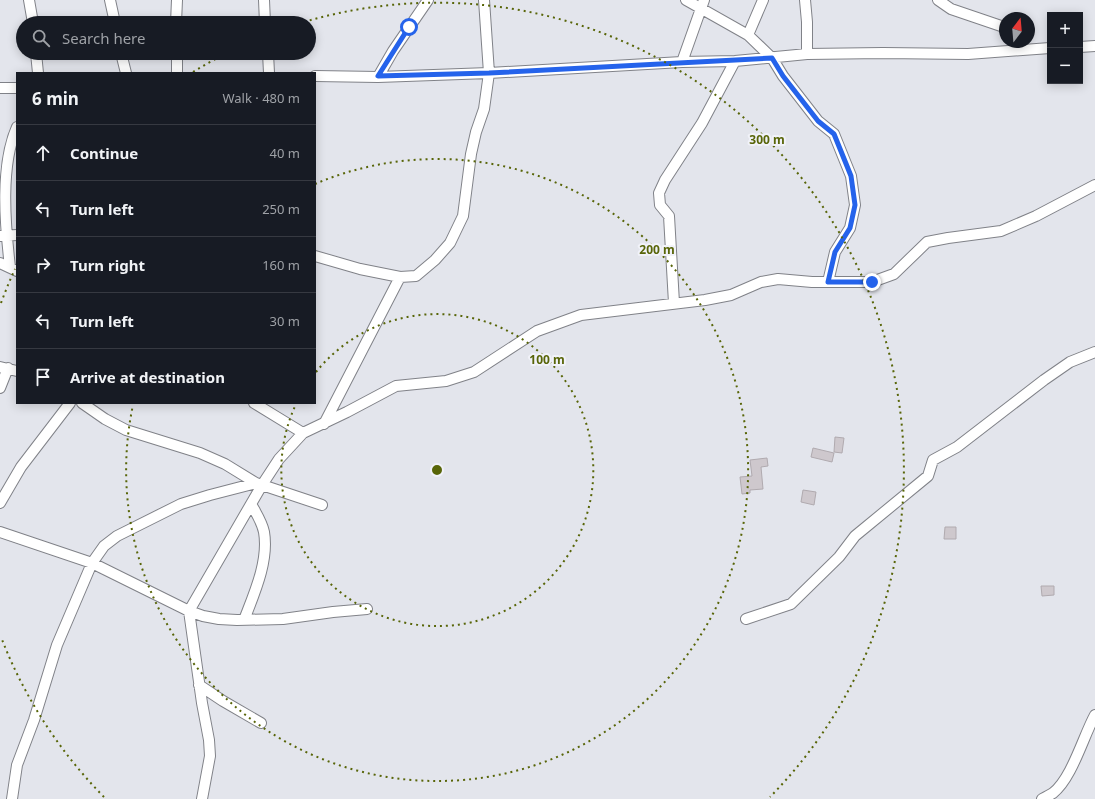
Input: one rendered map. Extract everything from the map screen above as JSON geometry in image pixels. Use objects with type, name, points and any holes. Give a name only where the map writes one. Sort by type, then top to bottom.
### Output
[{"type":"street","points":[[29,0],[32,16]]},
{"type":"street","points":[[110,0],[113,16]]},
{"type":"street","points":[[176,16],[177,0]]},
{"type":"street","points":[[264,0],[265,16]]},
{"type":"street","points":[[378,76],[393,51],[428,0]]},
{"type":"street","points":[[316,256],[360,269],[400,277],[416,276],[435,260],[450,243],[463,216],[471,154],[484,109],[489,73],[484,0]]},
{"type":"street","points":[[686,0],[703,4],[748,35],[772,58],[783,76],[818,121],[834,134],[851,176],[855,205],[850,228],[835,252],[828,282]]},
{"type":"street","points":[[748,35],[763,0]]},
{"type":"street","points":[[805,0],[807,54]]},
{"type":"street","points":[[938,0],[951,9],[999,25]]},
{"type":"street","points":[[682,62],[703,4]]},
{"type":"street","points":[[1083,47],[1095,46]]},
{"type":"street","points":[[1035,47],[1047,48]]},
{"type":"street","points":[[316,76],[489,73],[682,62],[735,61],[807,54],[883,52],[968,54],[1008,48]]},
{"type":"street","points":[[37,60],[38,72]]},
{"type":"street","points":[[123,60],[126,72]]},
{"type":"street","points":[[177,60],[177,72]]},
{"type":"street","points":[[268,60],[269,72]]},
{"type":"street","points":[[674,303],[669,216],[660,205],[659,193],[665,180],[702,123],[735,61]]},
{"type":"street","points":[[0,88],[16,88]]},
{"type":"street","points":[[14,269],[3,236],[1,196],[5,157],[10,137],[16,128]]},
{"type":"street","points":[[202,799],[210,756],[209,740],[199,685],[189,611],[250,504],[259,484],[279,459],[304,433],[396,386],[446,381],[474,372],[536,331],[581,315],[731,295],[761,282],[778,279],[812,282],[872,282],[894,274],[927,242],[1001,231],[1036,216],[1095,185]]},
{"type":"street","points":[[3,236],[16,235]]},
{"type":"street","points":[[0,263],[14,269]]},
{"type":"street","points":[[324,424],[400,277]]},
{"type":"street","points":[[746,619],[791,604],[839,557],[855,536],[928,476],[933,460],[957,447],[1044,380],[1070,362],[1095,352]]},
{"type":"street","points":[[0,388],[8,369]]},
{"type":"street","points":[[0,503],[21,467],[69,404]]},
{"type":"street","points":[[84,404],[126,430],[200,453],[225,464],[259,484],[322,505]]},
{"type":"street","points":[[256,404],[304,433]]},
{"type":"street","points":[[12,799],[17,765],[34,720],[57,645],[92,563],[104,546],[116,536],[181,504],[210,495],[259,484]]},
{"type":"street","points":[[244,620],[257,586],[262,566],[264,546],[264,532],[260,520],[250,504]]},
{"type":"street","points":[[0,532],[92,563],[189,611],[203,616],[244,620],[282,619],[367,609]]},
{"type":"street","points":[[199,685],[261,723]]},
{"type":"street","points":[[1042,799],[1054,792],[1068,775],[1095,715]]},
{"type":"building","points":[[835,437],[844,438],[842,453],[834,452]]},
{"type":"building","points":[[813,448],[834,453],[832,462],[811,457]]},
{"type":"building","points":[[767,458],[768,466],[761,467],[763,489],[750,490],[750,493],[742,494],[740,477],[752,476],[750,460]]},
{"type":"building","points":[[803,490],[816,492],[814,505],[801,502]]},
{"type":"building","points":[[945,527],[956,527],[956,539],[944,539]]},
{"type":"building","points":[[1041,586],[1054,586],[1054,595],[1042,596]]},
{"type":"route","points":[[409,27],[378,76],[489,73],[772,58],[783,76],[818,121],[834,134],[851,176],[855,205],[850,228],[835,252],[828,282],[872,282]]}]
